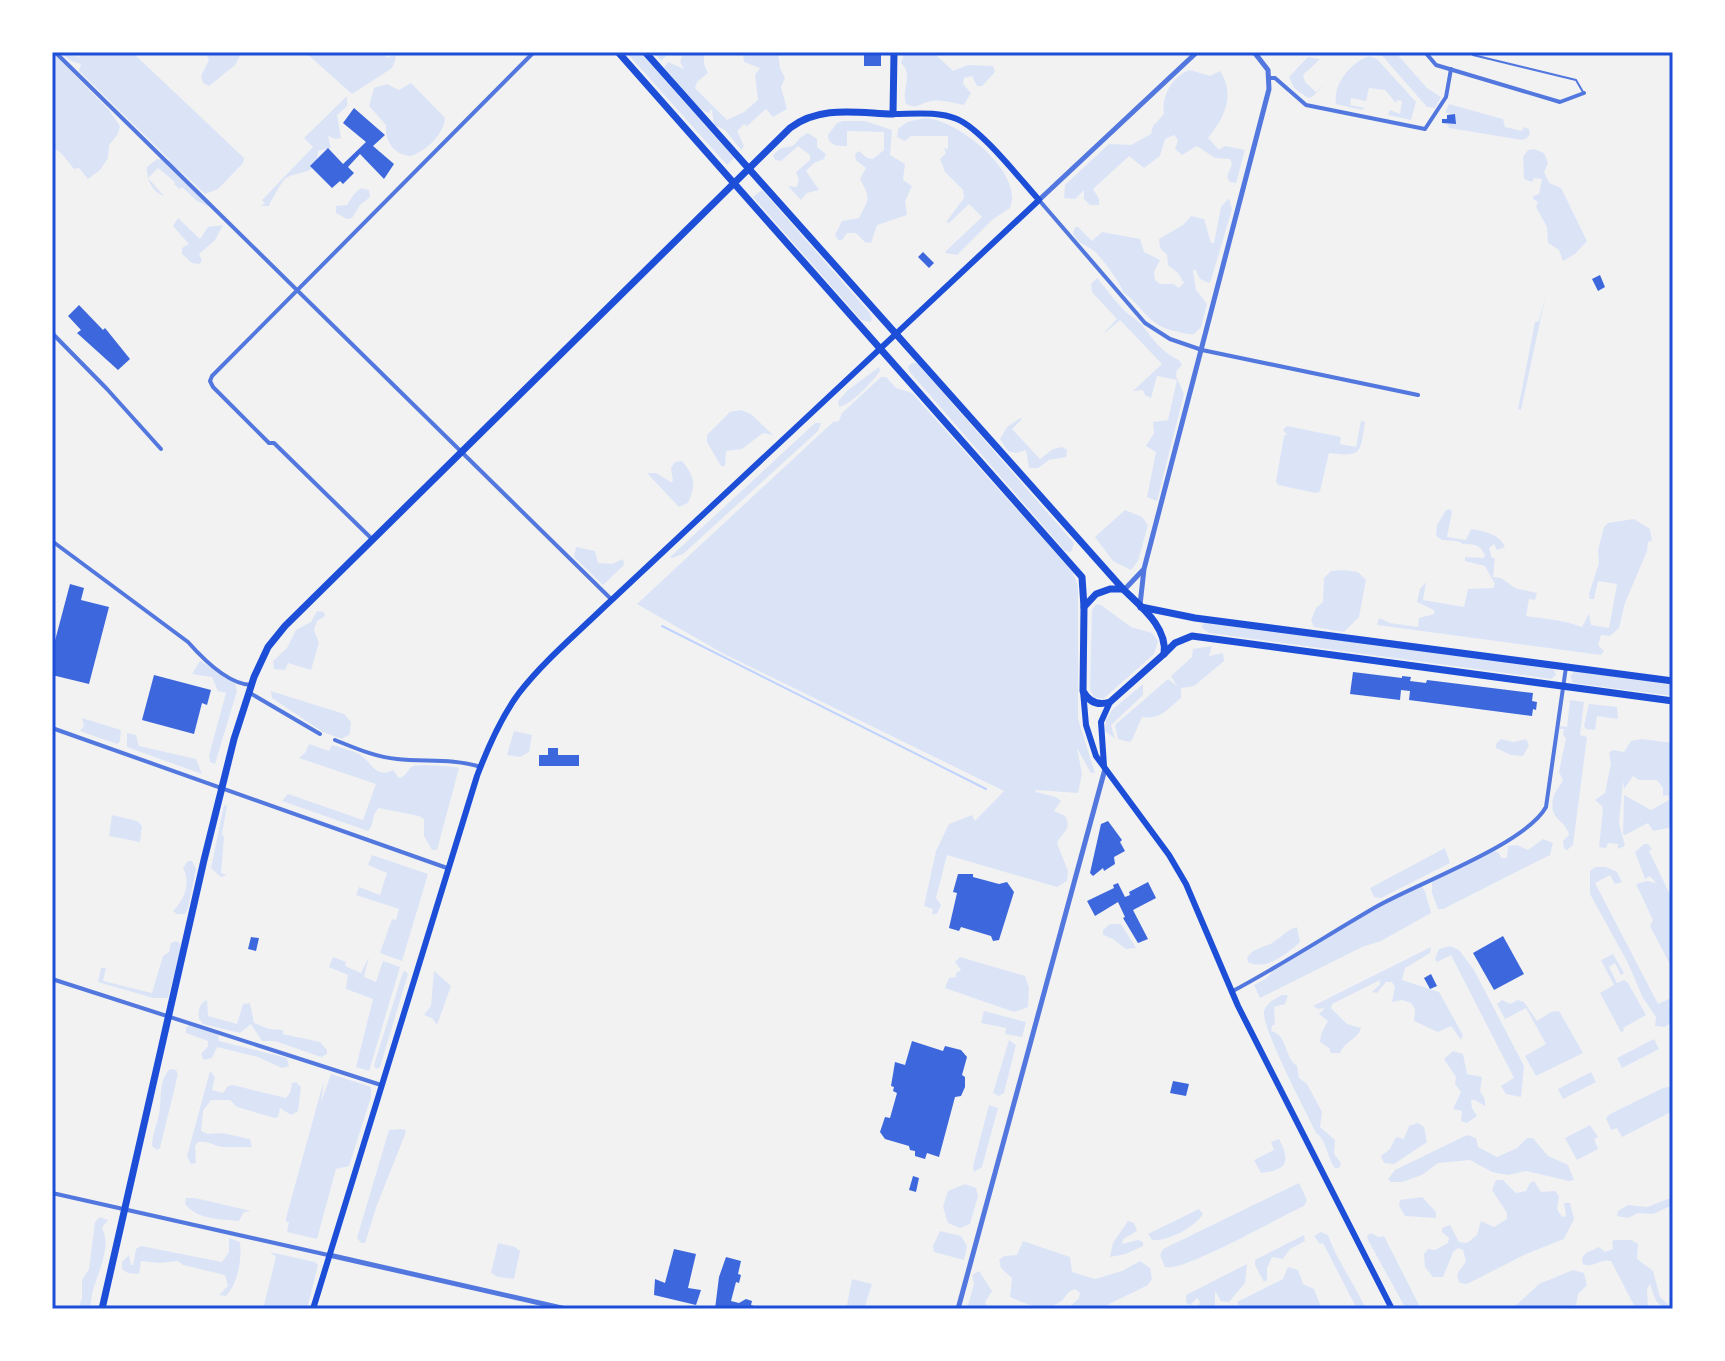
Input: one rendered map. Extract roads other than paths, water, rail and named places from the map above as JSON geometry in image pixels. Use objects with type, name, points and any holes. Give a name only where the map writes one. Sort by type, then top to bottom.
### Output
[{"type":"main road","points":[[618,52],[1082,577],[1083,691],[1088,737],[1105,769],[1177,869],[1198,908],[1231,992],[1392,1309]]},
{"type":"main road","points":[[645,52],[1160,630],[1164,654]]},
{"type":"main road","points":[[893,114],[894,52]]},
{"type":"main road","points":[[102,1309],[222,789],[250,688],[268,647],[790,128],[809,116],[828,112],[936,115],[960,120],[985,141],[1039,200],[542,668],[518,694],[499,726],[481,767],[447,868],[313,1309]]},
{"type":"main road","points":[[1084,607],[1100,591],[1124,590]]},
{"type":"main road","points":[[1140,607],[1195,618],[1673,681]]},
{"type":"main road","points":[[1105,769],[1101,722],[1110,702],[1175,643],[1192,636],[1673,701]]},
{"type":"main road","points":[[1083,691],[1094,702],[1110,702]]},
{"type":"street","points":[[55,52],[612,600]]},
{"type":"street","points":[[373,541],[274,443],[269,443],[210,381],[534,52]]},
{"type":"street","points":[[1197,52],[1039,200],[1145,323],[1170,339],[1202,350],[1418,395]]},
{"type":"street","points":[[1140,607],[1144,569],[1270,78],[1266,66],[1254,52]]},
{"type":"street","points":[[1425,52],[1436,65],[1560,102],[1584,93]]},
{"type":"street","points":[[1270,78],[1275,78],[1306,105],[1425,129],[1446,97],[1451,69]]},
{"type":"street","points":[[52,333],[161,449]]},
{"type":"street","points":[[52,541],[188,642],[200,657],[320,734]]},
{"type":"street","points":[[1124,590],[1144,569]]},
{"type":"street","points":[[1231,992],[1376,907],[1501,844],[1535,823],[1546,807],[1566,667]]},
{"type":"street","points":[[52,728],[447,868]]},
{"type":"street","points":[[335,740],[367,753],[396,759],[466,762],[481,767]]},
{"type":"street","points":[[958,1309],[1105,769]]},
{"type":"street","points":[[52,979],[383,1086]]},
{"type":"street","points":[[52,1193],[566,1309]]},
{"type":"lane","points":[[1473,55],[1576,80],[1584,93]]},
{"type":"waterway","points":[[662,626],[986,789]]}]
